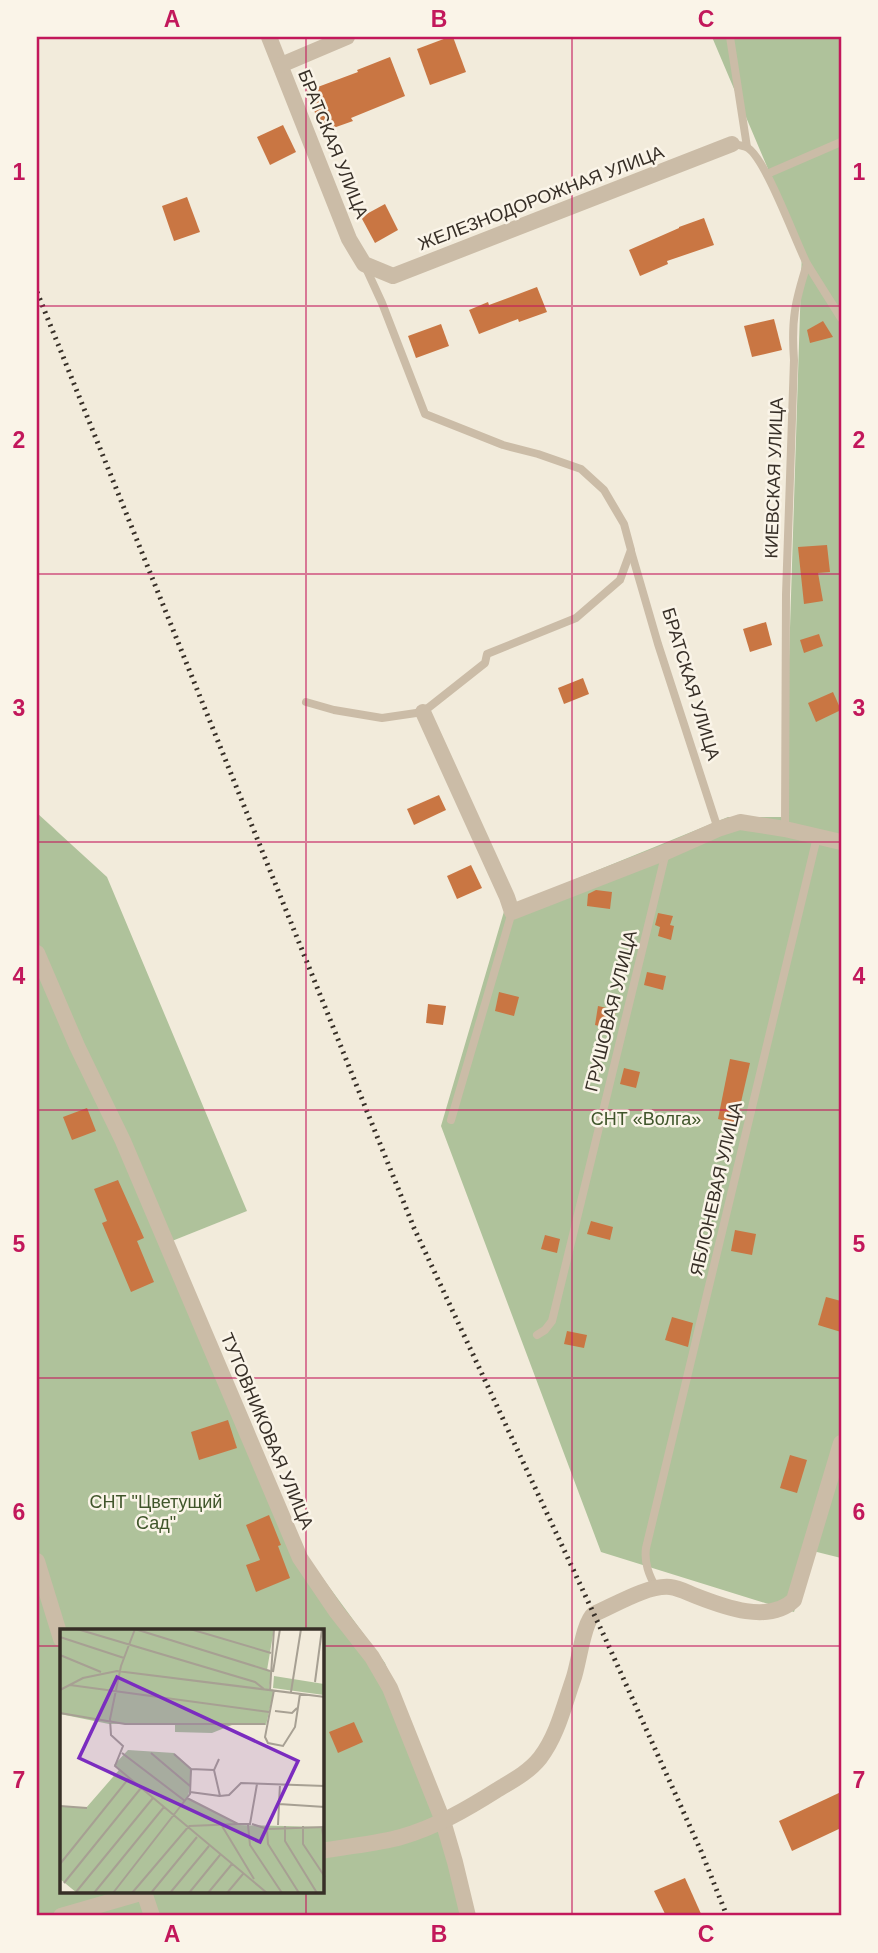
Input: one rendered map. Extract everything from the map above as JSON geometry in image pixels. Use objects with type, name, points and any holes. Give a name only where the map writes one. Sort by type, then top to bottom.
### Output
[{"type":"street","name":"БРАТСКАЯ УЛИЦА","points":[[269,37],[349,239],[364,264]]},
{"type":"street","points":[[281,65],[347,37]]},
{"type":"street","name":"ЖЕЛЕЗНОДОРОЖНАЯ УЛИЦА","points":[[364,264],[393,276],[739,145]]},
{"type":"street","points":[[423,712],[512,912],[740,822],[841,842]]},
{"type":"street","name":"ТУТОВНИКОВАЯ УЛИЦА","points":[[37,953],[123,1141],[300,1558],[372,1657],[390,1688],[443,1821],[468,1916]]},
{"type":"street","points":[[324,1851],[399,1837],[443,1821],[523,1774],[539,1760],[550,1743],[578,1666],[589,1618],[656,1588],[672,1587],[749,1611],[773,1612],[788,1605],[794,1600],[841,1443]]},
{"type":"street","points":[[37,1561],[60,1636]]},
{"type":"street","points":[[61,1916],[137,1894]]},
{"type":"street","points":[[145,1894],[152,1916]]},
{"type":"lane","points":[[730,37],[739,145],[757,158],[767,174],[807,264],[841,318]]},
{"type":"lane","points":[[767,174],[841,142]]},
{"type":"lane","name":"БРАТСКАЯ УЛИЦА","points":[[364,264],[425,414],[482,437],[581,469],[604,490],[624,524],[658,644],[718,829]]},
{"type":"lane","name":"КИЕВСКАЯ УЛИЦА","points":[[785,829],[786,595],[794,360],[792,330],[796,298],[807,264]]},
{"type":"lane","points":[[306,702],[382,718],[423,712],[485,663],[487,654],[576,618],[620,580],[631,550]]},
{"type":"lane","name":"ЯБЛОНЕВАЯ УЛИЦА","points":[[656,1588],[647,1567],[646,1549],[817,837]]},
{"type":"lane","name":"ГРУШОВАЯ УЛИЦА","points":[[537,1335],[552,1321],[666,852]]},
{"type":"lane","points":[[451,1120],[512,912]]},
{"type":"green space","name":"СНТ «Волга»","points":[[712,37],[841,37],[841,1558],[813,1551],[794,1612],[601,1552],[441,1126],[505,908],[728,817],[784,817],[802,249]]},
{"type":"green space","name":"СНТ \"Цветущий Сад\"","points":[[37,813],[107,877],[247,1211],[167,1243],[302,1550],[385,1663],[450,1824],[472,1916],[37,1916]]},
{"type":"building","points":[[453,37],[466,72],[430,85],[417,49]]},
{"type":"building","points":[[390,57],[405,96],[351,118],[353,121],[322,132],[307,91]]},
{"type":"building","points":[[283,125],[296,152],[270,165],[257,137]]},
{"type":"building","points":[[187,197],[200,232],[174,241],[162,206]]},
{"type":"building","points":[[385,204],[398,230],[375,243],[361,217]]},
{"type":"building","points":[[704,218],[714,245],[667,261],[668,264],[640,276],[629,250]]},
{"type":"building","points":[[537,287],[547,312],[519,322],[518,319],[479,334],[469,310]]},
{"type":"building","points":[[774,319],[782,350],[752,357],[744,326]]},
{"type":"building","points":[[823,321],[833,337],[810,343],[807,330]]},
{"type":"building","points":[[441,324],[449,346],[416,358],[408,336]]},
{"type":"building","points":[[827,545],[830,572],[818,573],[823,601],[804,604],[798,547]]},
{"type":"building","points":[[766,622],[772,645],[750,652],[743,629]]},
{"type":"building","points":[[819,634],[823,646],[804,653],[800,640]]},
{"type":"building","points":[[583,678],[589,694],[564,704],[558,688]]},
{"type":"building","points":[[833,692],[841,710],[816,722],[808,703]]},
{"type":"building","points":[[439,795],[446,810],[414,825],[407,809]]},
{"type":"building","points":[[471,865],[482,888],[457,899],[447,876]]},
{"type":"building","points":[[596,890],[612,892],[610,909],[587,906],[588,894]]},
{"type":"building","points":[[658,913],[673,916],[670,925],[674,926],[671,940],[658,936],[660,927],[655,925]]},
{"type":"building","points":[[647,972],[666,976],[663,990],[644,985]]},
{"type":"building","points":[[499,992],[519,997],[514,1016],[495,1011]]},
{"type":"building","points":[[428,1004],[446,1006],[443,1025],[426,1023]]},
{"type":"building","points":[[598,1006],[616,1010],[612,1029],[595,1025]]},
{"type":"building","points":[[730,1059],[750,1063],[736,1124],[718,1119]]},
{"type":"building","points":[[624,1068],[640,1072],[636,1088],[620,1084]]},
{"type":"building","points":[[87,1108],[96,1131],[72,1140],[63,1117]]},
{"type":"building","points":[[118,1180],[144,1238],[137,1241],[154,1282],[131,1292],[102,1223],[107,1221],[94,1189]]},
{"type":"building","points":[[591,1221],[613,1227],[610,1240],[587,1234]]},
{"type":"building","points":[[735,1230],[756,1234],[752,1255],[731,1251]]},
{"type":"building","points":[[545,1235],[560,1239],[557,1253],[541,1249]]},
{"type":"building","points":[[826,1297],[841,1301],[841,1332],[818,1325]]},
{"type":"building","points":[[672,1317],[693,1323],[688,1347],[665,1340]]},
{"type":"building","points":[[567,1331],[587,1335],[584,1348],[564,1344]]},
{"type":"building","points":[[228,1420],[237,1448],[199,1460],[191,1432]]},
{"type":"building","points":[[790,1455],[807,1460],[797,1493],[780,1488]]},
{"type":"building","points":[[269,1515],[290,1578],[256,1592],[246,1565],[260,1560],[246,1525]]},
{"type":"building","points":[[354,1722],[363,1742],[338,1753],[329,1732]]},
{"type":"building","points":[[841,1792],[841,1828],[792,1851],[779,1821]]},
{"type":"building","points":[[685,1878],[702,1916],[666,1916],[654,1891]]},
{"type":"railway","points":[[37,292],[414,1228],[606,1640],[701,1851],[727,1916]]}]
